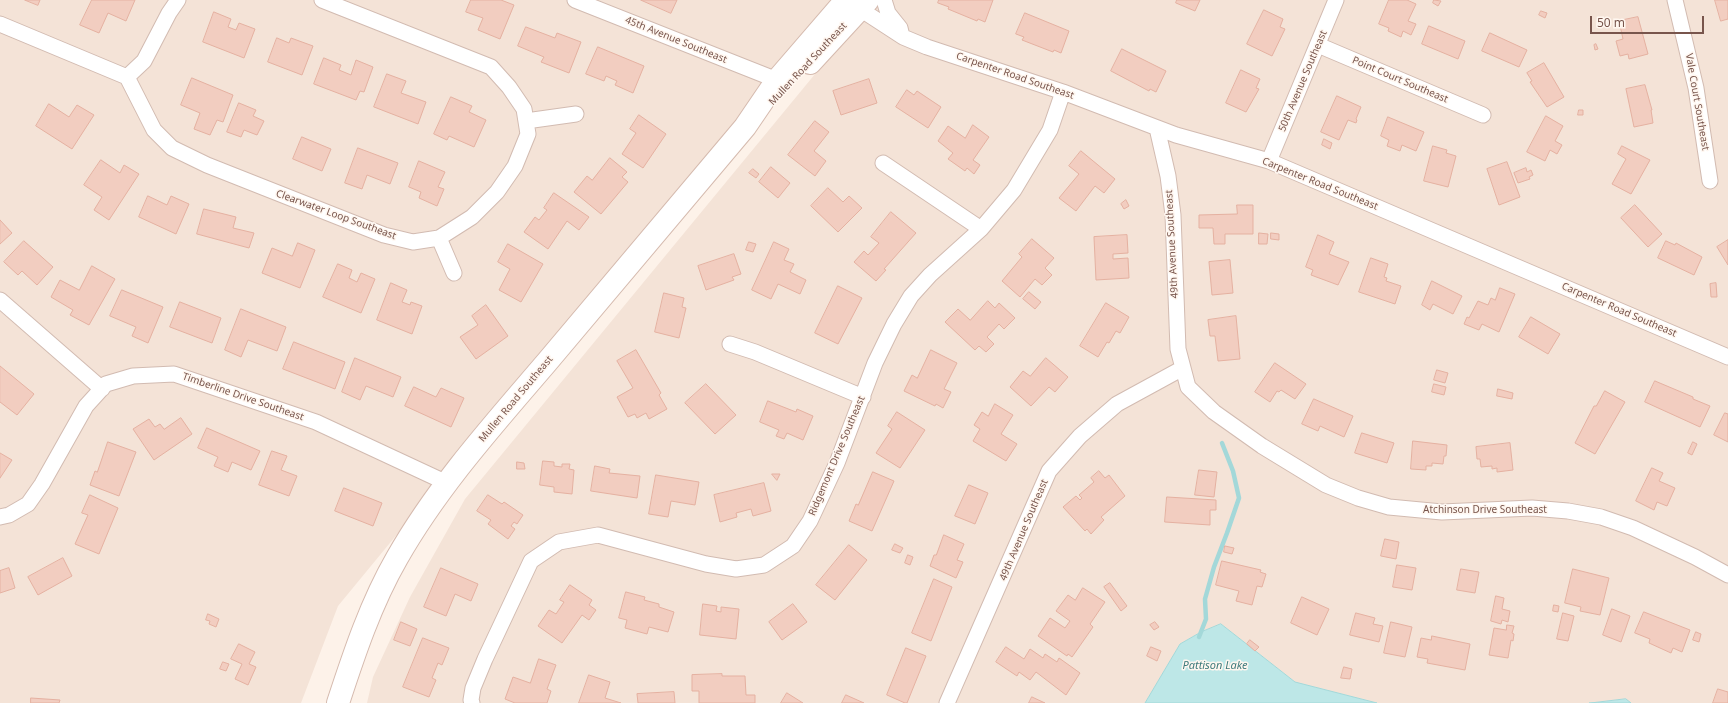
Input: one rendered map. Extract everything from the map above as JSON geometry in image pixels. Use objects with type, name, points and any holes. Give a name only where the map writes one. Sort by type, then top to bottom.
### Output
[{"type":"street","points":[[0,24],[126,77],[144,62],[169,12],[178,0]]},
{"type":"street","name":"Clearwater Loop Southeast","points":[[126,77],[154,130],[172,148],[208,165],[384,235],[413,242],[439,238],[472,217],[497,192],[515,166],[528,134],[524,108],[509,87],[491,67],[322,0]]},
{"type":"street","name":"45th Avenue Southeast","points":[[575,0],[777,80]]},
{"type":"street","points":[[884,0],[888,13],[900,28],[903,37]]},
{"type":"street","name":"50th Avenue Southeast","points":[[1269,161],[1336,0]]},
{"type":"street","name":"Vale Court Southeast","points":[[1675,0],[1696,88],[1710,181]]},
{"type":"street","name":"Mullen Road Southeast","points":[[338,703],[372,609],[397,558],[422,518],[447,483],[522,390],[745,127],[777,80],[859,2]]},
{"type":"street","name":"Mullen Road Southeast","points":[[745,127],[780,97],[859,2]]},
{"type":"street","name":"Carpenter Road Southeast","points":[[859,2],[903,37],[927,47],[1063,92],[1176,135],[1269,161],[1728,357]]},
{"type":"street","name":"Point Court Southeast","points":[[1318,45],[1483,115]]},
{"type":"street","name":"Ridgemont Drive Southeast","points":[[472,702],[473,688],[485,659],[531,561],[559,542],[598,535],[706,564],[736,569],[764,565],[793,546],[810,521],[837,463],[875,364],[894,324],[911,296],[930,275],[981,229],[1014,190],[1050,130],[1063,92]]},
{"type":"street","points":[[526,121],[576,114]]},
{"type":"street","name":"49th Avenue Southeast","points":[[947,703],[999,588],[1049,471],[1080,436],[1117,404],[1183,368],[1178,349],[1173,215],[1168,176],[1157,128]]},
{"type":"street","points":[[883,163],[981,229]]},
{"type":"street","points":[[439,238],[454,273]]},
{"type":"street","points":[[0,300],[102,389]]},
{"type":"street","points":[[730,344],[755,352],[862,397]]},
{"type":"street","name":"Atchinson Drive Southeast","points":[[1183,368],[1188,387],[1214,412],[1262,446],[1326,485],[1358,498],[1389,507],[1442,512],[1532,508],[1602,518],[1633,528],[1695,557],[1728,575]]},
{"type":"street","name":"Timberline Drive Southeast","points":[[0,518],[10,515],[28,504],[42,484],[86,406],[106,384],[133,376],[174,374],[316,422],[447,483]]},
{"type":"shaded area","points":[[0,0],[837,0],[338,606],[301,703],[0,703]]},
{"type":"shaded area","points":[[876,0],[1728,0],[1728,703],[1631,703],[1626,699],[1589,703],[1377,703],[1295,682],[1221,624],[1201,632],[1180,644],[1145,703],[367,703],[373,677],[410,597],[465,499]]},
{"type":"water","name":"Pattison Lake","points":[[1221,624],[1295,682],[1377,703],[1145,703],[1180,644],[1201,632]]},
{"type":"water","points":[[1626,699],[1631,703],[1590,703]]},
{"type":"building","points":[[25,0],[40,0],[38,5]]},
{"type":"building","points":[[92,0],[135,0],[126,21],[108,13],[99,33],[80,25]]},
{"type":"building","points":[[471,0],[501,0],[514,5],[500,39],[478,30],[483,18],[466,12]]},
{"type":"building","points":[[641,0],[677,0],[671,13]]},
{"type":"building","points":[[939,0],[993,0],[985,22],[978,19],[977,21],[948,9],[949,7],[938,3]]},
{"type":"building","points":[[1177,0],[1200,0],[1195,11],[1176,3]]},
{"type":"building","points":[[1389,0],[1407,0],[1416,4],[1408,21],[1416,24],[1411,35],[1403,31],[1401,37],[1388,31],[1389,28],[1379,24]]},
{"type":"building","points":[[1434,0],[1441,1],[1438,6],[1433,3]]},
{"type":"building","points":[[1715,0],[1728,0],[1728,19],[1721,21]]},
{"type":"building","points":[[1264,10],[1283,19],[1280,27],[1285,29],[1272,56],[1247,44]]},
{"type":"building","points":[[1541,11],[1547,13],[1545,18],[1539,15]]},
{"type":"building","points":[[214,12],[231,19],[228,27],[236,30],[239,23],[255,29],[244,58],[203,42]]},
{"type":"building","points":[[1025,13],[1069,31],[1061,53],[1054,50],[1053,52],[1022,40],[1024,37],[1016,34]]},
{"type":"building","points":[[1638,17],[1648,54],[1629,59],[1628,54],[1620,56],[1616,41],[1623,39],[1619,21]]},
{"type":"building","points":[[1429,26],[1465,41],[1458,59],[1422,44]]},
{"type":"building","points":[[526,27],[555,38],[557,33],[581,42],[569,73],[541,62],[544,57],[518,46]]},
{"type":"building","points":[[1490,33],[1527,50],[1519,67],[1482,51]]},
{"type":"building","points":[[277,38],[289,43],[291,38],[313,46],[302,75],[268,62]]},
{"type":"building","points":[[1596,44],[1598,49],[1595,50],[1594,45]]},
{"type":"building","points":[[598,47],[644,66],[633,93],[615,85],[617,81],[606,76],[604,81],[586,74]]},
{"type":"building","points":[[1122,49],[1166,71],[1156,92],[1150,89],[1149,91],[1111,71]]},
{"type":"building","points":[[324,58],[341,65],[339,70],[351,75],[356,60],[373,67],[364,92],[360,91],[356,100],[314,84]]},
{"type":"building","points":[[1544,63],[1564,97],[1547,107],[1530,82],[1532,81],[1527,73]]},
{"type":"building","points":[[1241,70],[1260,79],[1256,88],[1259,89],[1246,112],[1226,103]]},
{"type":"building","points":[[387,74],[406,81],[401,93],[426,102],[418,124],[374,107]]},
{"type":"building","points":[[192,78],[233,95],[223,122],[217,120],[210,135],[194,129],[200,113],[181,105]]},
{"type":"building","points":[[869,79],[877,103],[841,115],[833,91]]},
{"type":"building","points":[[1645,85],[1652,110],[1653,123],[1634,127],[1626,89]]},
{"type":"building","points":[[907,90],[914,95],[917,91],[941,107],[928,128],[896,107]]},
{"type":"building","points":[[1337,96],[1361,107],[1356,123],[1348,120],[1339,140],[1321,132]]},
{"type":"building","points":[[451,97],[472,106],[469,112],[486,120],[474,147],[449,136],[447,140],[434,134]]},
{"type":"building","points":[[239,103],[256,110],[253,116],[264,121],[257,135],[244,130],[241,137],[227,132]]},
{"type":"building","points":[[49,104],[69,117],[77,105],[94,115],[72,149],[36,126]]},
{"type":"building","points":[[1579,110],[1583,110],[1583,115],[1578,115]]},
{"type":"building","points":[[639,115],[666,134],[643,168],[622,154],[636,133],[630,129]]},
{"type":"building","points":[[1546,116],[1563,126],[1555,141],[1562,145],[1557,154],[1550,150],[1545,161],[1527,152]]},
{"type":"building","points":[[1388,117],[1424,132],[1416,151],[1402,145],[1400,151],[1387,146],[1389,140],[1381,136]]},
{"type":"building","points":[[815,121],[829,132],[814,151],[826,161],[815,176],[788,155]]},
{"type":"building","points":[[973,125],[989,137],[973,160],[980,165],[974,174],[967,168],[965,171],[948,159],[953,153],[938,141],[948,126],[965,138]]},
{"type":"building","points":[[302,137],[331,149],[322,171],[293,159]]},
{"type":"building","points":[[1324,139],[1332,143],[1330,149],[1322,145]]},
{"type":"building","points":[[1433,146],[1447,150],[1446,153],[1456,156],[1448,187],[1424,181]]},
{"type":"building","points":[[1622,146],[1650,160],[1631,194],[1612,184],[1626,159],[1618,154]]},
{"type":"building","points":[[358,148],[398,163],[390,184],[367,175],[362,189],[345,183]]},
{"type":"building","points":[[1081,151],[1115,179],[1104,193],[1095,186],[1076,211],[1059,198],[1079,174],[1069,166]]},
{"type":"building","points":[[610,158],[627,172],[622,177],[628,182],[601,214],[574,192],[587,176],[592,180]]},
{"type":"building","points":[[101,160],[120,173],[124,165],[139,174],[109,220],[94,210],[102,197],[84,185]]},
{"type":"building","points":[[419,161],[445,172],[438,187],[444,189],[437,206],[419,198],[421,192],[409,187]]},
{"type":"building","points":[[1507,162],[1520,197],[1499,205],[1487,169]]},
{"type":"building","points":[[771,167],[790,183],[778,198],[759,182]]},
{"type":"building","points":[[1526,168],[1527,172],[1531,170],[1533,175],[1529,177],[1530,179],[1518,183],[1514,173]]},
{"type":"building","points":[[753,169],[759,174],[756,178],[749,173]]},
{"type":"building","points":[[828,188],[843,202],[849,196],[862,208],[838,232],[811,206]]},
{"type":"building","points":[[554,193],[589,217],[579,230],[567,221],[548,249],[524,232],[535,217],[539,220],[547,210],[544,208]]},
{"type":"building","points":[[148,196],[167,205],[171,196],[189,204],[176,234],[139,217]]},
{"type":"building","points":[[1126,200],[1129,206],[1124,209],[1121,204]]},
{"type":"building","points":[[1237,205],[1253,205],[1253,234],[1225,234],[1225,244],[1214,244],[1213,228],[1199,228],[1199,215],[1237,214]]},
{"type":"building","points":[[1635,205],[1662,234],[1648,247],[1621,218]]},
{"type":"building","points":[[204,209],[236,217],[233,228],[254,233],[249,248],[197,234]]},
{"type":"building","points":[[891,212],[916,233],[884,269],[886,270],[876,281],[854,262],[864,251],[868,255],[879,243],[871,237]]},
{"type":"building","points":[[0,220],[12,233],[0,244]]},
{"type":"building","points":[[1259,233],[1268,234],[1267,244],[1259,244]]},
{"type":"building","points":[[1271,233],[1279,234],[1279,240],[1271,239]]},
{"type":"building","points":[[1127,235],[1128,253],[1113,254],[1113,259],[1128,258],[1129,278],[1096,280],[1094,237]]},
{"type":"building","points":[[1318,235],[1334,242],[1329,254],[1349,262],[1338,285],[1311,275],[1313,270],[1306,267]]},
{"type":"building","points":[[1032,239],[1054,258],[1045,268],[1052,275],[1042,285],[1035,279],[1020,297],[1002,281],[1022,257],[1019,254]]},
{"type":"building","points":[[1728,240],[1728,265],[1717,247]]},
{"type":"building","points":[[24,241],[53,267],[37,285],[22,271],[18,275],[4,262]]},
{"type":"building","points":[[1666,241],[1675,245],[1676,243],[1702,257],[1694,275],[1658,258]]},
{"type":"building","points":[[749,242],[756,244],[753,252],[746,250]]},
{"type":"building","points":[[774,242],[789,249],[784,260],[794,264],[790,272],[806,280],[800,294],[778,284],[771,299],[752,290]]},
{"type":"building","points":[[298,243],[315,250],[300,288],[262,273],[272,248],[292,256]]},
{"type":"building","points":[[508,244],[543,264],[521,302],[499,290],[510,269],[498,262]]},
{"type":"building","points":[[734,254],[741,274],[732,277],[734,280],[706,290],[698,266]]},
{"type":"building","points":[[1371,258],[1388,264],[1384,277],[1387,278],[1386,281],[1401,286],[1395,304],[1359,292]]},
{"type":"building","points":[[1230,260],[1233,293],[1212,295],[1209,262]]},
{"type":"building","points":[[338,264],[352,270],[349,278],[357,282],[361,273],[375,279],[361,313],[323,297]]},
{"type":"building","points":[[92,266],[115,279],[89,325],[70,315],[73,310],[51,297],[60,280],[79,290]]},
{"type":"building","points":[[1432,281],[1462,296],[1453,314],[1433,304],[1430,310],[1422,305]]},
{"type":"building","points":[[391,283],[407,290],[402,302],[410,305],[411,302],[422,306],[412,334],[377,320]]},
{"type":"building","points":[[1716,283],[1717,297],[1711,297],[1710,284]]},
{"type":"building","points":[[838,286],[862,298],[838,344],[815,333]]},
{"type":"building","points":[[1500,288],[1515,294],[1499,332],[1482,324],[1479,330],[1464,324],[1478,301],[1488,305],[1491,298],[1495,300]]},
{"type":"building","points":[[122,290],[163,307],[148,343],[132,336],[136,327],[110,316]]},
{"type":"building","points":[[1029,292],[1041,302],[1035,309],[1023,299]]},
{"type":"building","points":[[664,293],[684,298],[682,307],[686,308],[679,338],[655,332]]},
{"type":"building","points":[[988,301],[995,308],[999,303],[1015,318],[1004,329],[999,324],[987,337],[994,344],[986,352],[979,346],[975,350],[945,322],[958,309],[970,320]]},
{"type":"building","points":[[180,302],[221,318],[212,343],[170,327]]},
{"type":"building","points":[[1106,303],[1129,317],[1120,333],[1116,331],[1098,357],[1080,346]]},
{"type":"building","points":[[486,305],[508,336],[476,359],[460,337],[478,325],[472,316]]},
{"type":"building","points":[[241,309],[286,327],[277,351],[248,340],[241,357],[225,350]]},
{"type":"building","points":[[1236,316],[1240,359],[1218,361],[1215,336],[1210,336],[1208,320]]},
{"type":"building","points":[[1531,317],[1560,334],[1548,354],[1519,337]]},
{"type":"building","points":[[294,342],[345,362],[335,389],[283,369]]},
{"type":"building","points":[[636,350],[661,393],[659,395],[667,409],[649,419],[646,413],[637,418],[635,414],[628,417],[617,397],[633,388],[617,361]]},
{"type":"building","points":[[931,350],[957,363],[944,389],[951,392],[943,408],[936,404],[935,406],[904,391],[912,375],[917,378]]},
{"type":"building","points":[[355,358],[401,377],[393,397],[366,386],[360,400],[342,392]]},
{"type":"building","points":[[1046,358],[1068,377],[1055,392],[1049,387],[1031,406],[1010,387],[1023,371],[1030,376]]},
{"type":"building","points":[[1275,363],[1306,384],[1295,399],[1281,390],[1279,392],[1277,391],[1270,402],[1255,392]]},
{"type":"building","points":[[0,366],[34,394],[17,415],[0,402]]},
{"type":"building","points":[[1437,370],[1448,373],[1445,383],[1434,380]]},
{"type":"building","points":[[1655,381],[1710,406],[1700,427],[1645,402]]},
{"type":"building","points":[[706,384],[736,415],[715,434],[685,403]]},
{"type":"building","points":[[1434,384],[1446,387],[1444,395],[1432,392]]},
{"type":"building","points":[[414,387],[436,397],[441,388],[464,398],[451,427],[405,406]]},
{"type":"building","points":[[1498,389],[1513,393],[1512,399],[1497,396]]},
{"type":"building","points":[[1605,391],[1625,402],[1595,454],[1575,443],[1594,406],[1596,406]]},
{"type":"building","points":[[1314,399],[1353,416],[1344,437],[1320,426],[1318,431],[1302,424]]},
{"type":"building","points":[[768,401],[796,412],[797,409],[813,416],[803,440],[787,433],[784,439],[776,436],[779,430],[760,422]]},
{"type":"building","points":[[995,404],[1013,415],[1001,434],[1017,444],[1006,461],[973,441],[980,429],[974,425],[982,412],[988,416]]},
{"type":"building","points":[[897,412],[925,430],[900,468],[876,453],[892,429],[888,426]]},
{"type":"building","points":[[1725,413],[1728,414],[1728,442],[1714,435]]},
{"type":"building","points":[[181,418],[192,434],[154,460],[133,429],[149,419],[155,427],[160,424],[164,429]]},
{"type":"building","points":[[207,428],[260,451],[251,470],[232,462],[228,472],[214,466],[218,457],[198,448]]},
{"type":"building","points":[[1362,433],[1394,443],[1387,463],[1355,453]]},
{"type":"building","points":[[1413,441],[1447,445],[1446,456],[1444,456],[1443,464],[1432,463],[1432,466],[1426,466],[1426,470],[1411,469]]},
{"type":"building","points":[[108,442],[136,452],[119,496],[90,485],[95,471],[97,472]]},
{"type":"building","points":[[1693,442],[1697,444],[1692,455],[1688,453]]},
{"type":"building","points":[[1510,443],[1513,470],[1497,472],[1497,468],[1492,469],[1492,466],[1481,467],[1480,459],[1477,459],[1476,447]]},
{"type":"building","points":[[272,451],[287,456],[281,470],[297,476],[289,496],[259,485]]},
{"type":"building","points":[[0,453],[12,460],[0,478]]},
{"type":"building","points":[[543,461],[554,462],[554,466],[562,467],[562,464],[570,464],[569,469],[574,470],[572,494],[554,492],[554,487],[540,485]]},
{"type":"building","points":[[517,462],[524,463],[525,469],[517,469]]},
{"type":"building","points":[[595,466],[610,469],[609,473],[640,476],[637,498],[591,491]]},
{"type":"building","points":[[1652,468],[1663,473],[1659,481],[1675,488],[1667,506],[1657,502],[1654,510],[1636,501]]},
{"type":"building","points":[[1199,470],[1217,472],[1214,497],[1195,495]]},
{"type":"building","points":[[1099,471],[1105,478],[1109,475],[1125,496],[1101,517],[1104,520],[1091,534],[1087,529],[1085,531],[1063,507],[1076,496],[1080,500],[1082,498],[1079,495],[1094,482],[1091,478]]},
{"type":"building","points":[[873,472],[894,481],[872,531],[849,521]]},
{"type":"building","points":[[772,474],[780,474],[777,480]]},
{"type":"building","points":[[656,475],[699,482],[695,505],[671,501],[668,517],[649,514]]},
{"type":"building","points":[[764,483],[771,511],[753,516],[751,509],[736,513],[737,517],[720,522],[714,495]]},
{"type":"building","points":[[969,485],[988,493],[975,524],[955,516]]},
{"type":"building","points":[[344,488],[382,503],[373,526],[335,511]]},
{"type":"building","points":[[90,495],[118,508],[99,554],[75,544],[88,515],[82,513]]},
{"type":"building","points":[[488,495],[502,504],[504,502],[523,515],[517,524],[514,522],[511,526],[515,529],[508,539],[488,524],[491,520],[477,511]]},
{"type":"building","points":[[1167,497],[1216,500],[1216,510],[1210,510],[1210,525],[1165,522]]},
{"type":"building","points":[[944,535],[964,544],[957,560],[963,562],[956,578],[930,566]]},
{"type":"building","points":[[1385,539],[1399,542],[1396,559],[1381,556]]},
{"type":"building","points":[[895,544],[903,548],[900,553],[892,550]]},
{"type":"building","points":[[849,545],[867,560],[835,600],[816,585]]},
{"type":"building","points":[[1225,546],[1234,548],[1232,554],[1224,552]]},
{"type":"building","points":[[908,555],[913,557],[910,565],[905,563]]},
{"type":"building","points":[[63,558],[72,576],[38,595],[28,577]]},
{"type":"building","points":[[1222,561],[1261,570],[1260,572],[1266,574],[1262,587],[1257,586],[1252,605],[1236,601],[1239,591],[1216,585]]},
{"type":"building","points":[[1397,565],[1416,568],[1412,590],[1393,587]]},
{"type":"building","points":[[9,568],[15,588],[0,593],[0,571]]},
{"type":"building","points":[[441,568],[478,584],[471,601],[455,594],[446,616],[424,607]]},
{"type":"building","points":[[1461,569],[1479,572],[1475,593],[1457,590]]},
{"type":"building","points":[[1573,569],[1609,578],[1600,615],[1580,611],[1581,607],[1565,603]]},
{"type":"building","points":[[934,579],[952,587],[931,641],[912,633]]},
{"type":"building","points":[[1110,583],[1127,606],[1121,611],[1104,587]]},
{"type":"building","points":[[570,585],[592,600],[589,605],[596,610],[589,620],[582,615],[562,643],[538,626],[549,610],[556,614],[564,602],[560,600]]},
{"type":"building","points":[[1083,588],[1105,602],[1090,624],[1093,627],[1072,657],[1068,654],[1067,656],[1038,636],[1050,618],[1065,628],[1070,621],[1056,611],[1068,595],[1075,600]]},
{"type":"building","points":[[626,592],[645,597],[644,600],[659,604],[659,607],[674,612],[668,632],[649,627],[647,634],[625,628],[627,620],[619,618]]},
{"type":"building","points":[[1496,596],[1504,598],[1502,609],[1510,611],[1508,622],[1502,620],[1501,624],[1491,621]]},
{"type":"building","points":[[1302,597],[1329,609],[1317,635],[1291,623]]},
{"type":"building","points":[[703,604],[717,606],[716,611],[721,612],[721,607],[739,609],[736,639],[700,635]]},
{"type":"building","points":[[793,604],[807,622],[782,640],[769,622]]},
{"type":"building","points":[[1554,605],[1559,606],[1558,612],[1553,611]]},
{"type":"building","points":[[1612,609],[1630,616],[1621,642],[1603,635]]},
{"type":"building","points":[[1644,612],[1690,630],[1682,652],[1673,648],[1671,653],[1649,643],[1650,639],[1635,633]]},
{"type":"building","points":[[1356,613],[1375,618],[1373,624],[1383,626],[1379,642],[1350,635]]},
{"type":"building","points":[[1563,613],[1574,616],[1568,641],[1557,639]]},
{"type":"building","points":[[208,614],[219,619],[216,627],[209,624],[210,621],[206,620]]},
{"type":"building","points":[[401,622],[417,629],[410,646],[394,640]]},
{"type":"building","points":[[1155,622],[1159,627],[1154,630],[1150,625]]},
{"type":"building","points":[[1391,622],[1412,627],[1405,657],[1384,653]]},
{"type":"building","points":[[1507,625],[1514,626],[1512,633],[1514,634],[1513,641],[1511,640],[1508,658],[1489,655],[1494,628],[1506,630]]},
{"type":"building","points":[[1696,632],[1701,634],[1699,642],[1693,640]]},
{"type":"building","points":[[1432,636],[1470,644],[1465,670],[1427,663],[1428,659],[1417,657],[1421,638],[1431,640]]},
{"type":"building","points":[[423,638],[449,648],[442,665],[438,663],[432,678],[436,680],[429,697],[403,687]]},
{"type":"building","points":[[1250,640],[1259,647],[1255,651],[1247,644]]},
{"type":"building","points":[[239,644],[255,652],[249,664],[256,667],[248,685],[235,679],[242,664],[231,659]]},
{"type":"building","points":[[1006,647],[1024,659],[1030,649],[1043,658],[1045,654],[1057,662],[1059,658],[1080,673],[1066,695],[1036,672],[1030,680],[1019,672],[1017,676],[996,662]]},
{"type":"building","points":[[1151,647],[1161,651],[1157,661],[1147,656]]},
{"type":"building","points":[[906,648],[926,656],[907,703],[905,703],[887,695]]},
{"type":"building","points":[[539,659],[556,665],[547,689],[551,691],[547,703],[515,703],[505,699],[513,677],[530,683]]},
{"type":"building","points":[[223,662],[229,664],[226,671],[220,669]]},
{"type":"building","points":[[1344,667],[1352,669],[1350,679],[1341,678]]},
{"type":"building","points":[[722,674],[722,676],[745,676],[746,695],[755,695],[755,703],[699,703],[699,691],[692,691],[692,675]]},
{"type":"building","points":[[589,675],[610,682],[605,698],[621,703],[579,703]]},
{"type":"building","points":[[1718,689],[1728,692],[1728,703],[1713,703]]},
{"type":"building","points":[[674,692],[675,703],[638,703],[637,694]]},
{"type":"building","points":[[787,693],[803,703],[781,703]]},
{"type":"building","points":[[846,695],[864,703],[842,703]]},
{"type":"building","points":[[1032,697],[1045,703],[1029,703]]},
{"type":"building","points":[[31,698],[60,700],[59,703],[31,703]]},
{"type":"waterway","points":[[1199,637],[1206,619],[1205,599],[1214,567],[1239,498],[1233,471],[1222,443]]}]
